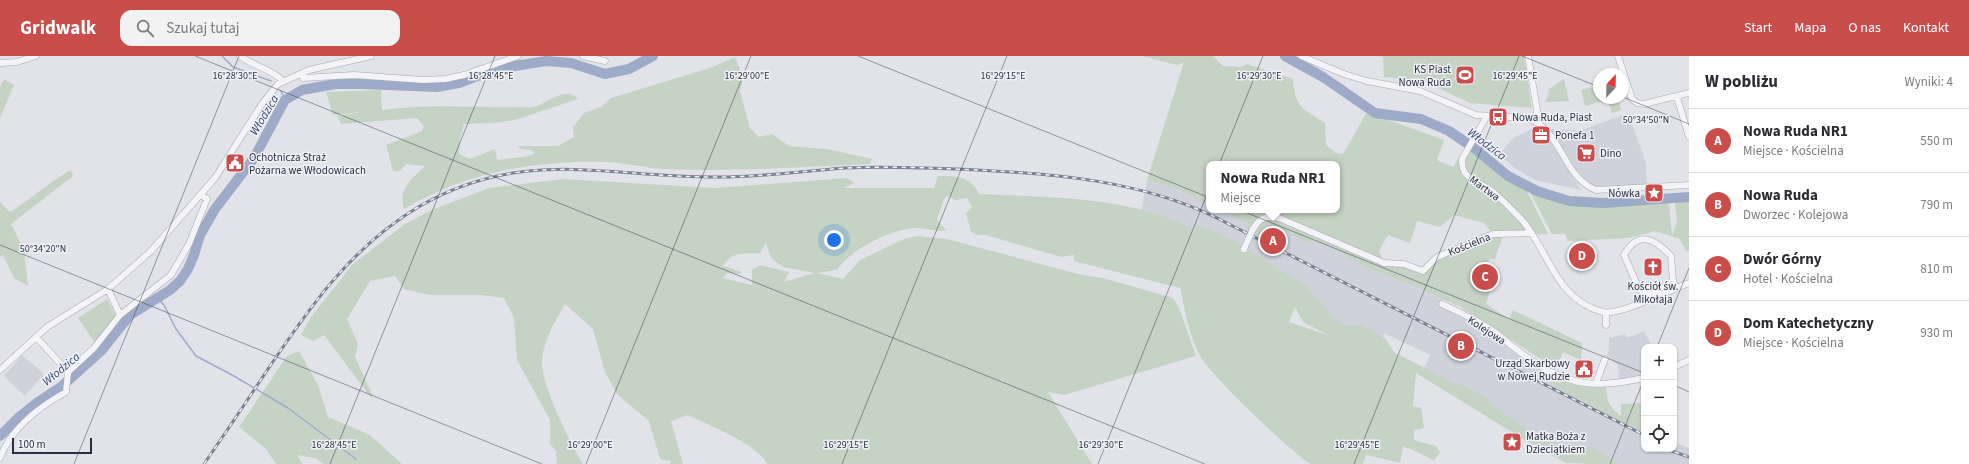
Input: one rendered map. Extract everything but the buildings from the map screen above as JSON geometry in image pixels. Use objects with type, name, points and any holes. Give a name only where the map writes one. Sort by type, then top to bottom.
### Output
[{"type":"street","points":[[0,63],[17,62],[36,56]]},
{"type":"street","points":[[240,56],[254,66],[278,76],[283,81]]},
{"type":"street","points":[[302,78],[371,56]]},
{"type":"street","points":[[0,370],[57,320],[108,289],[151,250],[201,195],[224,164],[262,104],[278,84],[283,81],[302,78],[354,75],[423,80],[445,79],[464,75],[518,56]]},
{"type":"street","points":[[583,56],[605,61]]},
{"type":"street","points":[[1301,56],[1344,74],[1367,81],[1420,91],[1476,115],[1527,118],[1534,121],[1547,131],[1577,178],[1586,186],[1596,190],[1689,185]]},
{"type":"street","points":[[1528,56],[1537,110],[1537,115],[1534,121]]},
{"type":"street","points":[[1618,56],[1632,99],[1637,103],[1644,104],[1689,93]]},
{"type":"street","points":[[1677,97],[1689,137]]},
{"type":"street","name":"Martwa","points":[[1487,116],[1476,137],[1465,153],[1462,159],[1462,166],[1465,173],[1501,199],[1527,226],[1531,233]]},
{"type":"street","points":[[0,458],[10,438],[16,431],[42,407],[66,392],[68,374],[94,348],[120,316],[171,275],[190,244],[208,199],[201,195]]},
{"type":"street","name":"Kościelna","points":[[1244,249],[1256,223],[1262,218],[1269,216],[1279,218],[1384,263],[1404,264],[1423,271],[1437,257],[1493,234],[1531,233]]},
{"type":"street","points":[[1531,233],[1559,281],[1580,300],[1589,306],[1606,313],[1637,304],[1689,283]]},
{"type":"street","points":[[1673,282],[1651,294],[1645,294],[1639,289],[1624,255],[1628,247],[1638,239],[1647,239],[1660,245],[1672,256],[1673,282],[1676,288]]},
{"type":"street","points":[[108,289],[120,316]]},
{"type":"street","name":"Kolejowa","points":[[1442,304],[1488,328],[1524,355],[1557,374],[1572,380],[1611,384],[1641,379]]},
{"type":"street","points":[[1606,313],[1606,325]]},
{"type":"street","points":[[36,337],[68,374]]},
{"type":"street","points":[[1596,383],[1605,359]]},
{"type":"street","points":[[1677,366],[1689,360]]},
{"type":"shaded area","points":[[1628,113],[1646,163],[1647,185],[1596,188],[1579,176],[1544,132],[1581,190],[1535,180],[1516,169],[1499,155],[1513,138],[1530,130],[1539,128],[1579,131]]},
{"type":"shaded area","points":[[1147,180],[1177,189],[1206,204],[1206,213],[1226,213],[1248,224],[1266,221],[1297,230],[1443,297],[1439,306],[1492,334],[1530,364],[1593,403],[1641,428],[1641,452],[1677,452],[1677,443],[1689,448],[1689,464],[1584,464],[1422,372],[1430,355],[1384,333],[1379,351],[1300,297],[1141,211]]},
{"type":"shaded area","points":[[1644,331],[1650,344],[1641,344],[1641,376],[1619,380],[1618,365],[1607,356],[1609,349],[1609,338],[1625,334],[1626,337],[1633,336]]},
{"type":"shaded area","points":[[22,355],[44,374],[25,396],[4,376]]},
{"type":"green space","points":[[1142,56],[1213,56],[1223,66],[1240,67],[1247,64],[1293,79],[1298,102],[1305,110],[1325,123],[1326,145],[1336,153],[1343,154],[1366,114],[1369,113],[1444,140],[1437,160],[1453,167],[1468,144],[1509,176],[1537,191],[1569,201],[1603,203],[1689,197],[1689,250],[1686,251],[1680,239],[1655,231],[1629,238],[1567,241],[1566,234],[1552,234],[1530,192],[1527,191],[1548,234],[1504,233],[1495,259],[1489,259],[1481,286],[1490,291],[1486,304],[1509,319],[1513,310],[1582,343],[1581,360],[1563,352],[1556,369],[1462,308],[1440,287],[1460,307],[1422,289],[1366,267],[1313,238],[1310,243],[1268,223],[1261,237],[1246,228],[1248,224],[1226,213],[1340,213],[1340,161],[1206,161],[1206,204],[1177,189],[1147,180],[1184,62],[1177,65]],"holes":[[[1669,203],[1675,203],[1677,222],[1672,235]],[[1454,215],[1484,223],[1493,234],[1437,257],[1423,271],[1384,263],[1379,251],[1388,235],[1410,243],[1417,221],[1440,227]]]},
{"type":"green space","points":[[1379,56],[1524,56],[1532,108],[1470,103],[1421,80],[1384,77],[1383,57]]},
{"type":"green space","points":[[735,57],[743,77],[740,91],[750,128],[759,137],[772,134],[789,146],[827,149],[872,159],[870,164],[767,169],[690,170],[650,168],[607,162],[554,163],[528,166],[477,177],[428,196],[404,209],[403,195],[407,184],[425,166],[406,164],[400,171],[393,171],[386,145],[422,131],[424,126],[417,118],[341,124],[337,116],[360,112],[333,115],[326,92],[381,90],[382,110],[435,106],[534,107],[562,94],[573,95],[578,99],[515,120],[493,123],[464,124],[460,139],[459,154],[470,159],[495,149],[497,160],[529,156],[535,153],[531,150],[521,149],[518,146],[558,146],[574,137],[573,127],[584,113],[601,107],[611,98],[710,68]]},
{"type":"green space","points":[[4,79],[14,85],[0,118],[0,87]]},
{"type":"green space","points":[[1564,79],[1569,101],[1546,102],[1549,89]]},
{"type":"green space","points":[[1592,87],[1593,104],[1585,106],[1581,90]]},
{"type":"green space","points":[[1609,104],[1620,104],[1621,110],[1612,113]]},
{"type":"green space","points":[[71,170],[73,176],[11,224],[24,250],[28,286],[14,278],[3,255],[0,257],[0,202],[10,212]]},
{"type":"green space","points":[[938,176],[951,176],[967,180],[976,188],[979,194],[1089,200],[1144,210],[1170,218],[1194,229],[1195,223],[1237,242],[1307,287],[1334,318],[1348,326],[1361,325],[1385,338],[1394,352],[1453,383],[1463,385],[1487,398],[1496,408],[1527,429],[1572,450],[1591,447],[1619,464],[1566,463],[1528,442],[1416,373],[1413,406],[1421,408],[1424,428],[1414,430],[1414,440],[1436,446],[1440,453],[1434,460],[1411,449],[1403,447],[1400,463],[1366,455],[1363,464],[1311,464],[1271,431],[1218,379],[1206,365],[1193,340],[1180,288],[1074,261],[1074,255],[1061,257],[986,235],[978,235],[971,232],[966,213],[972,207],[967,198],[956,200],[947,196],[944,199],[937,220],[946,230],[939,231],[915,228],[906,229],[883,236],[851,255],[837,270],[817,273],[843,279],[860,260],[904,239],[917,236],[947,239],[1082,275],[1103,278],[1173,298],[1179,308],[1196,356],[1064,395],[1048,392],[1092,464],[767,464],[754,449],[743,442],[688,415],[671,421],[683,464],[670,464],[671,461],[660,459],[649,421],[617,394],[605,372],[593,329],[565,304],[553,325],[547,340],[544,348],[542,364],[552,401],[571,443],[583,464],[557,464],[556,451],[550,444],[550,420],[517,360],[514,318],[504,298],[481,295],[430,295],[404,289],[395,276],[370,281],[347,319],[358,344],[355,357],[371,392],[372,399],[324,335],[313,341],[301,335],[311,317],[352,265],[405,224],[432,210],[489,188],[563,179],[715,188],[847,178],[855,183],[843,188],[934,188]],"holes":[[[766,243],[771,258],[783,267],[815,273],[784,282],[789,272],[760,265],[752,270],[752,285],[722,278],[728,273],[740,274],[742,272],[723,266],[726,261],[738,254],[760,253]],[[1295,307],[1303,322],[1330,336],[1289,322]]]},
{"type":"green space","points":[[107,299],[115,315],[115,320],[95,343],[78,318]]},
{"type":"green space","points":[[299,351],[318,385],[328,417],[370,435],[402,464],[324,464],[315,458],[297,455],[302,464],[276,464],[266,449],[239,427],[287,356]]},
{"type":"green space","points":[[1557,371],[1584,382],[1598,379],[1605,384],[1611,406],[1621,416],[1621,404],[1641,403],[1641,431],[1554,387]]},
{"type":"waterway","points":[[222,56],[233,67],[271,81]]},
{"type":"waterway","name":"Włodzica","points":[[0,436],[17,419],[38,402],[61,387],[102,350],[130,315],[170,290],[180,281],[188,269],[200,235],[215,209],[254,158],[285,100],[302,90],[335,84],[437,87],[459,83],[496,69],[546,61],[571,63],[605,74],[629,69],[653,56]]},
{"type":"waterway","name":"Włodzica","points":[[1285,56],[1323,77],[1375,113],[1421,119],[1449,131],[1474,148],[1508,176],[1537,191],[1569,201],[1603,203],[1689,197]]},
{"type":"waterway","points":[[281,91],[285,100]]},
{"type":"waterway","points":[[157,298],[164,305],[176,329],[196,356],[234,376],[288,408],[356,459]]},
{"type":"railway","points":[[204,464],[295,329],[313,305],[351,261],[395,222],[420,206],[458,188],[495,176],[531,171],[567,169],[679,176],[735,177],[845,168],[928,168],[1038,174],[1098,181],[1127,187],[1185,204],[1213,216],[1641,433]]},
{"type":"railway","points":[[1675,452],[1689,457]]},
{"type":"place","name":"KS Piast Nowa Ruda","points":[[1465,75]]},
{"type":"place","name":"Nowa Ruda, Piast","points":[[1498,117]]},
{"type":"place","name":"Ponefa 1","points":[[1541,135]]},
{"type":"place","name":"Dino","points":[[1586,153]]},
{"type":"place","name":"Ochotnicza Straż Pożarna we Włodowicach","points":[[235,163]]},
{"type":"place","name":"Nówka","points":[[1654,193]]},
{"type":"place","name":"Nowa Ruda NR1","points":[[1273,241]]},
{"type":"place","name":"Dom Katechetyczny","points":[[1582,256]]},
{"type":"place","name":"Kościół św. Mikołaja","points":[[1653,267]]},
{"type":"place","name":"Dwór Górny","points":[[1485,277]]},
{"type":"place","name":"Nowa Ruda","points":[[1461,346]]},
{"type":"place","name":"Urząd Skarbowy w Nowej Rudzie","points":[[1584,369]]},
{"type":"place","name":"Matka Boża z Dzieciątkiem","points":[[1512,442]]}]
